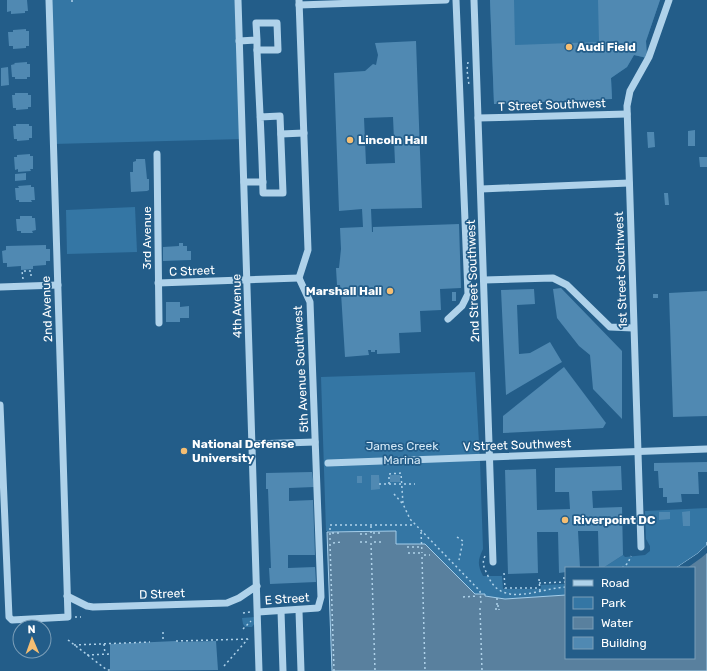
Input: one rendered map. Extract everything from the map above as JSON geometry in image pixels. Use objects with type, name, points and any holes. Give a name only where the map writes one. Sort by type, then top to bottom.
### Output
[{"type":"street","name":"2nd Avenue","points":[[0,405],[9,617],[12,620],[68,617],[49,0]]},
{"type":"street","name":"4th Avenue","points":[[238,0],[257,586],[255,612]]},
{"type":"street","points":[[299,278],[308,250],[299,3],[446,0]]},
{"type":"street","points":[[448,319],[462,306],[468,294],[456,0]]},
{"type":"street","name":"2nd Street Southwest","points":[[474,0],[493,562]]},
{"type":"street","name":"1st Street Southwest","points":[[641,547],[627,114],[629,96],[649,57],[669,0]]},
{"type":"street","points":[[257,50],[278,50],[277,23],[256,23],[257,40],[257,50],[260,117],[263,182],[263,193],[283,193],[280,116],[260,117]]},
{"type":"street","points":[[239,41],[257,40]]},
{"type":"street","name":"T Street Southwest","points":[[478,118],[627,114]]},
{"type":"street","points":[[280,134],[304,133]]},
{"type":"street","name":"3rd Avenue","points":[[157,154],[159,323]]},
{"type":"street","points":[[244,182],[263,182]]},
{"type":"street","points":[[481,189],[629,183]]},
{"type":"street","name":"C Street","points":[[158,283],[299,278]]},
{"type":"street","name":"5th Avenue Southwest","points":[[299,278],[310,302],[321,596]]},
{"type":"street","points":[[484,280],[553,278],[567,285],[610,327],[633,328]]},
{"type":"street","points":[[0,288],[58,285]]},
{"type":"street","points":[[252,444],[315,442]]},
{"type":"street","name":"V Street Southwest","points":[[328,463],[707,449]]},
{"type":"street","name":"D Street","points":[[67,596],[86,606],[93,607],[227,602],[239,598],[257,586]]},
{"type":"street","name":"E Street","points":[[259,671],[258,638],[255,612],[299,611],[318,608],[321,596]]},
{"type":"street","points":[[299,611],[301,671]]},
{"type":"street","points":[[281,612],[283,671]]},
{"type":"path","points":[[22,271],[31,271]]},
{"type":"path","points":[[389,484],[389,474],[401,473],[403,504],[406,514],[421,532],[480,591],[481,603]]},
{"type":"path","points":[[380,484],[415,484]]},
{"type":"path","points":[[394,494],[403,504]]},
{"type":"path","points":[[330,540],[330,525],[415,525]]},
{"type":"path","points":[[371,526],[371,540]]},
{"type":"path","points":[[408,553],[421,553],[421,532]]},
{"type":"path","points":[[332,533],[341,533]]},
{"type":"path","points":[[373,533],[381,533]]},
{"type":"path","points":[[360,534],[369,534]]},
{"type":"path","points":[[457,537],[463,541],[459,560]]},
{"type":"path","points":[[333,543],[341,542]]},
{"type":"path","points":[[360,542],[381,542]]},
{"type":"path","points":[[372,542],[375,671]]},
{"type":"path","points":[[330,544],[334,671]]},
{"type":"path","points":[[407,547],[420,547]]},
{"type":"path","points":[[424,555],[430,555]]},
{"type":"path","points":[[623,567],[628,563],[631,556]]},
{"type":"path","points":[[422,557],[425,671]]},
{"type":"path","points":[[487,573],[493,585],[506,593],[524,595],[565,587]]},
{"type":"path","points":[[504,573],[504,588],[506,588],[506,593]]},
{"type":"path","points":[[539,583],[565,582],[564,578]]},
{"type":"path","points":[[539,579],[540,591]]},
{"type":"path","points":[[561,582],[561,587]]},
{"type":"path","points":[[506,588],[539,588]]},
{"type":"path","points":[[463,597],[478,596]]},
{"type":"path","points":[[496,610],[497,598]]},
{"type":"path","points":[[497,606],[499,610]]},
{"type":"path","points":[[480,608],[482,671]]},
{"type":"path","points":[[243,613],[255,612]]},
{"type":"path","points":[[163,632],[163,641]]},
{"type":"path","points":[[176,641],[258,638]]},
{"type":"path","points":[[224,666],[248,639]]},
{"type":"path","points":[[68,640],[107,670],[110,670]]},
{"type":"path","points":[[74,645],[150,642]]},
{"type":"path","points":[[104,643],[105,654]]},
{"type":"path","points":[[87,655],[110,654]]},
{"type":"green space","points":[[49,0],[238,0],[243,139],[53,144]]},
{"type":"green space","name":"Audi Field","points":[[490,0],[660,0],[646,41],[647,58],[634,55],[627,67],[611,78],[612,99],[494,104]]},
{"type":"green space","points":[[135,207],[137,252],[67,254],[66,210]]},
{"type":"green space","name":"James Creek Marina","points":[[475,372],[483,549],[479,562],[481,572],[483,576],[502,576],[503,589],[537,589],[541,588],[541,585],[565,584],[565,595],[505,599],[485,596],[485,594],[475,594],[425,544],[396,544],[395,531],[326,531],[321,377]]},
{"type":"green space","points":[[707,508],[707,545],[697,554],[678,567],[605,567],[623,555],[625,557],[645,555],[650,551],[650,546],[646,539],[645,511]]},
{"type":"green space","points":[[255,617],[255,623],[252,627],[245,627],[242,618]]},
{"type":"water","points":[[396,531],[396,544],[425,544],[475,594],[485,594],[485,596],[505,599],[565,595],[565,659],[695,659],[695,567],[678,567],[697,554],[707,545],[707,671],[332,671],[327,532]]},
{"type":"pier","points":[[707,545],[707,553],[701,558],[688,567],[678,567],[697,554]]},
{"type":"building","points":[[7,0],[27,0],[28,11],[25,11],[25,13],[11,14],[11,11],[7,12]]},
{"type":"building","name":"Audi Field","points":[[490,0],[514,0],[515,45],[599,42],[598,0],[660,0],[646,41],[647,58],[634,55],[627,67],[611,78],[612,99],[494,104]]},
{"type":"building","points":[[26,29],[26,31],[29,31],[29,46],[26,46],[26,48],[13,49],[13,46],[9,46],[8,32]]},
{"type":"building","points":[[416,41],[422,208],[371,209],[372,232],[373,227],[459,224],[461,288],[440,289],[441,310],[420,311],[421,332],[399,333],[400,353],[377,354],[377,350],[375,350],[375,352],[371,352],[371,350],[368,350],[369,355],[345,357],[341,293],[340,285],[337,285],[336,268],[339,268],[341,249],[340,228],[363,227],[362,209],[339,211],[334,73],[365,71],[373,64],[376,65],[378,55],[375,43]],"holes":[[[393,117],[395,163],[366,164],[364,118]]]},
{"type":"building","points":[[27,62],[27,64],[30,64],[30,77],[27,77],[27,79],[15,79],[15,77],[12,77],[11,65],[15,64],[14,63]]},
{"type":"building","points":[[8,67],[9,85],[1,86],[1,68]]},
{"type":"building","points":[[15,93],[28,93],[28,95],[31,95],[31,107],[28,107],[28,109],[16,110],[16,108],[13,108],[12,95],[15,95]]},
{"type":"building","points":[[16,124],[29,124],[29,126],[32,126],[32,138],[29,138],[29,140],[17,141],[17,139],[14,139],[13,126],[16,126]]},
{"type":"building","points":[[695,130],[695,146],[688,146],[688,131]]},
{"type":"building","points":[[647,132],[654,132],[655,147],[648,148]]},
{"type":"building","points":[[30,154],[30,156],[33,156],[33,169],[30,169],[31,171],[18,172],[18,169],[15,170],[14,157],[17,157],[17,155]]},
{"type":"building","points":[[699,157],[707,157],[707,167],[700,167]]},
{"type":"building","points":[[136,159],[145,159],[147,179],[149,179],[149,190],[147,191],[131,192],[130,172],[133,172],[133,162],[136,161]]},
{"type":"building","points":[[26,173],[26,180],[15,181],[15,174]]},
{"type":"building","points":[[31,185],[31,187],[34,187],[35,200],[31,200],[32,202],[19,202],[19,200],[16,200],[15,188],[19,188],[18,186]]},
{"type":"building","points":[[664,193],[668,193],[669,205],[665,205]]},
{"type":"building","points":[[20,216],[32,216],[32,218],[35,218],[36,230],[32,231],[33,233],[21,233],[21,231],[17,231],[16,219],[20,219]]},
{"type":"building","points":[[179,243],[183,243],[183,246],[187,246],[187,251],[191,251],[191,260],[163,261],[163,247],[179,246]]},
{"type":"building","points":[[46,245],[46,249],[50,249],[50,261],[46,261],[46,265],[33,266],[33,269],[21,270],[21,266],[7,267],[7,263],[3,263],[2,251],[6,250],[6,246]]},
{"type":"building","points":[[561,288],[622,351],[622,419],[593,389],[590,355],[579,346],[557,318],[553,289]]},
{"type":"building","points":[[534,289],[535,304],[517,305],[519,354],[530,353],[550,342],[562,362],[506,395],[501,290]]},
{"type":"building","points":[[707,291],[707,416],[673,417],[669,293]]},
{"type":"building","points":[[452,292],[456,292],[456,301],[452,301]]},
{"type":"building","points":[[653,294],[658,294],[658,298],[653,298]]},
{"type":"building","points":[[166,302],[180,302],[180,307],[189,306],[189,318],[180,318],[180,322],[166,322]]},
{"type":"building","points":[[564,367],[606,423],[603,428],[503,433],[503,416]]},
{"type":"building","points":[[707,462],[707,472],[698,472],[699,494],[681,494],[682,502],[667,503],[667,497],[663,497],[663,488],[659,488],[658,471],[654,471],[654,463]]},
{"type":"building","name":"Riverpoint DC","points":[[621,466],[622,490],[592,491],[593,508],[622,507],[623,555],[605,567],[599,567],[598,531],[578,531],[580,567],[565,567],[565,572],[559,573],[558,532],[537,532],[538,573],[508,574],[505,470],[536,469],[537,510],[570,509],[569,492],[555,492],[555,468]]},
{"type":"building","points":[[312,472],[314,487],[289,488],[289,501],[313,500],[315,555],[288,555],[288,568],[315,567],[316,582],[270,584],[269,568],[271,568],[266,473]]},
{"type":"building","points":[[371,475],[379,475],[380,489],[371,490]]},
{"type":"building","points":[[390,475],[400,475],[400,482],[390,482]]},
{"type":"building","points":[[357,476],[362,476],[362,483],[357,483]]},
{"type":"building","points":[[690,511],[690,526],[683,526],[682,512]]},
{"type":"building","points":[[659,512],[670,512],[670,519],[659,520]]},
{"type":"building","points":[[216,641],[218,670],[110,671],[110,644]]},
{"type":"place","name":"Audi Field","points":[[569,47]]},
{"type":"place","name":"Lincoln Hall","points":[[350,140]]},
{"type":"place","name":"Marshall Hall","points":[[390,291]]},
{"type":"place","name":"National Defense University","points":[[184,451]]},
{"type":"place","name":"Riverpoint DC","points":[[565,520]]}]
